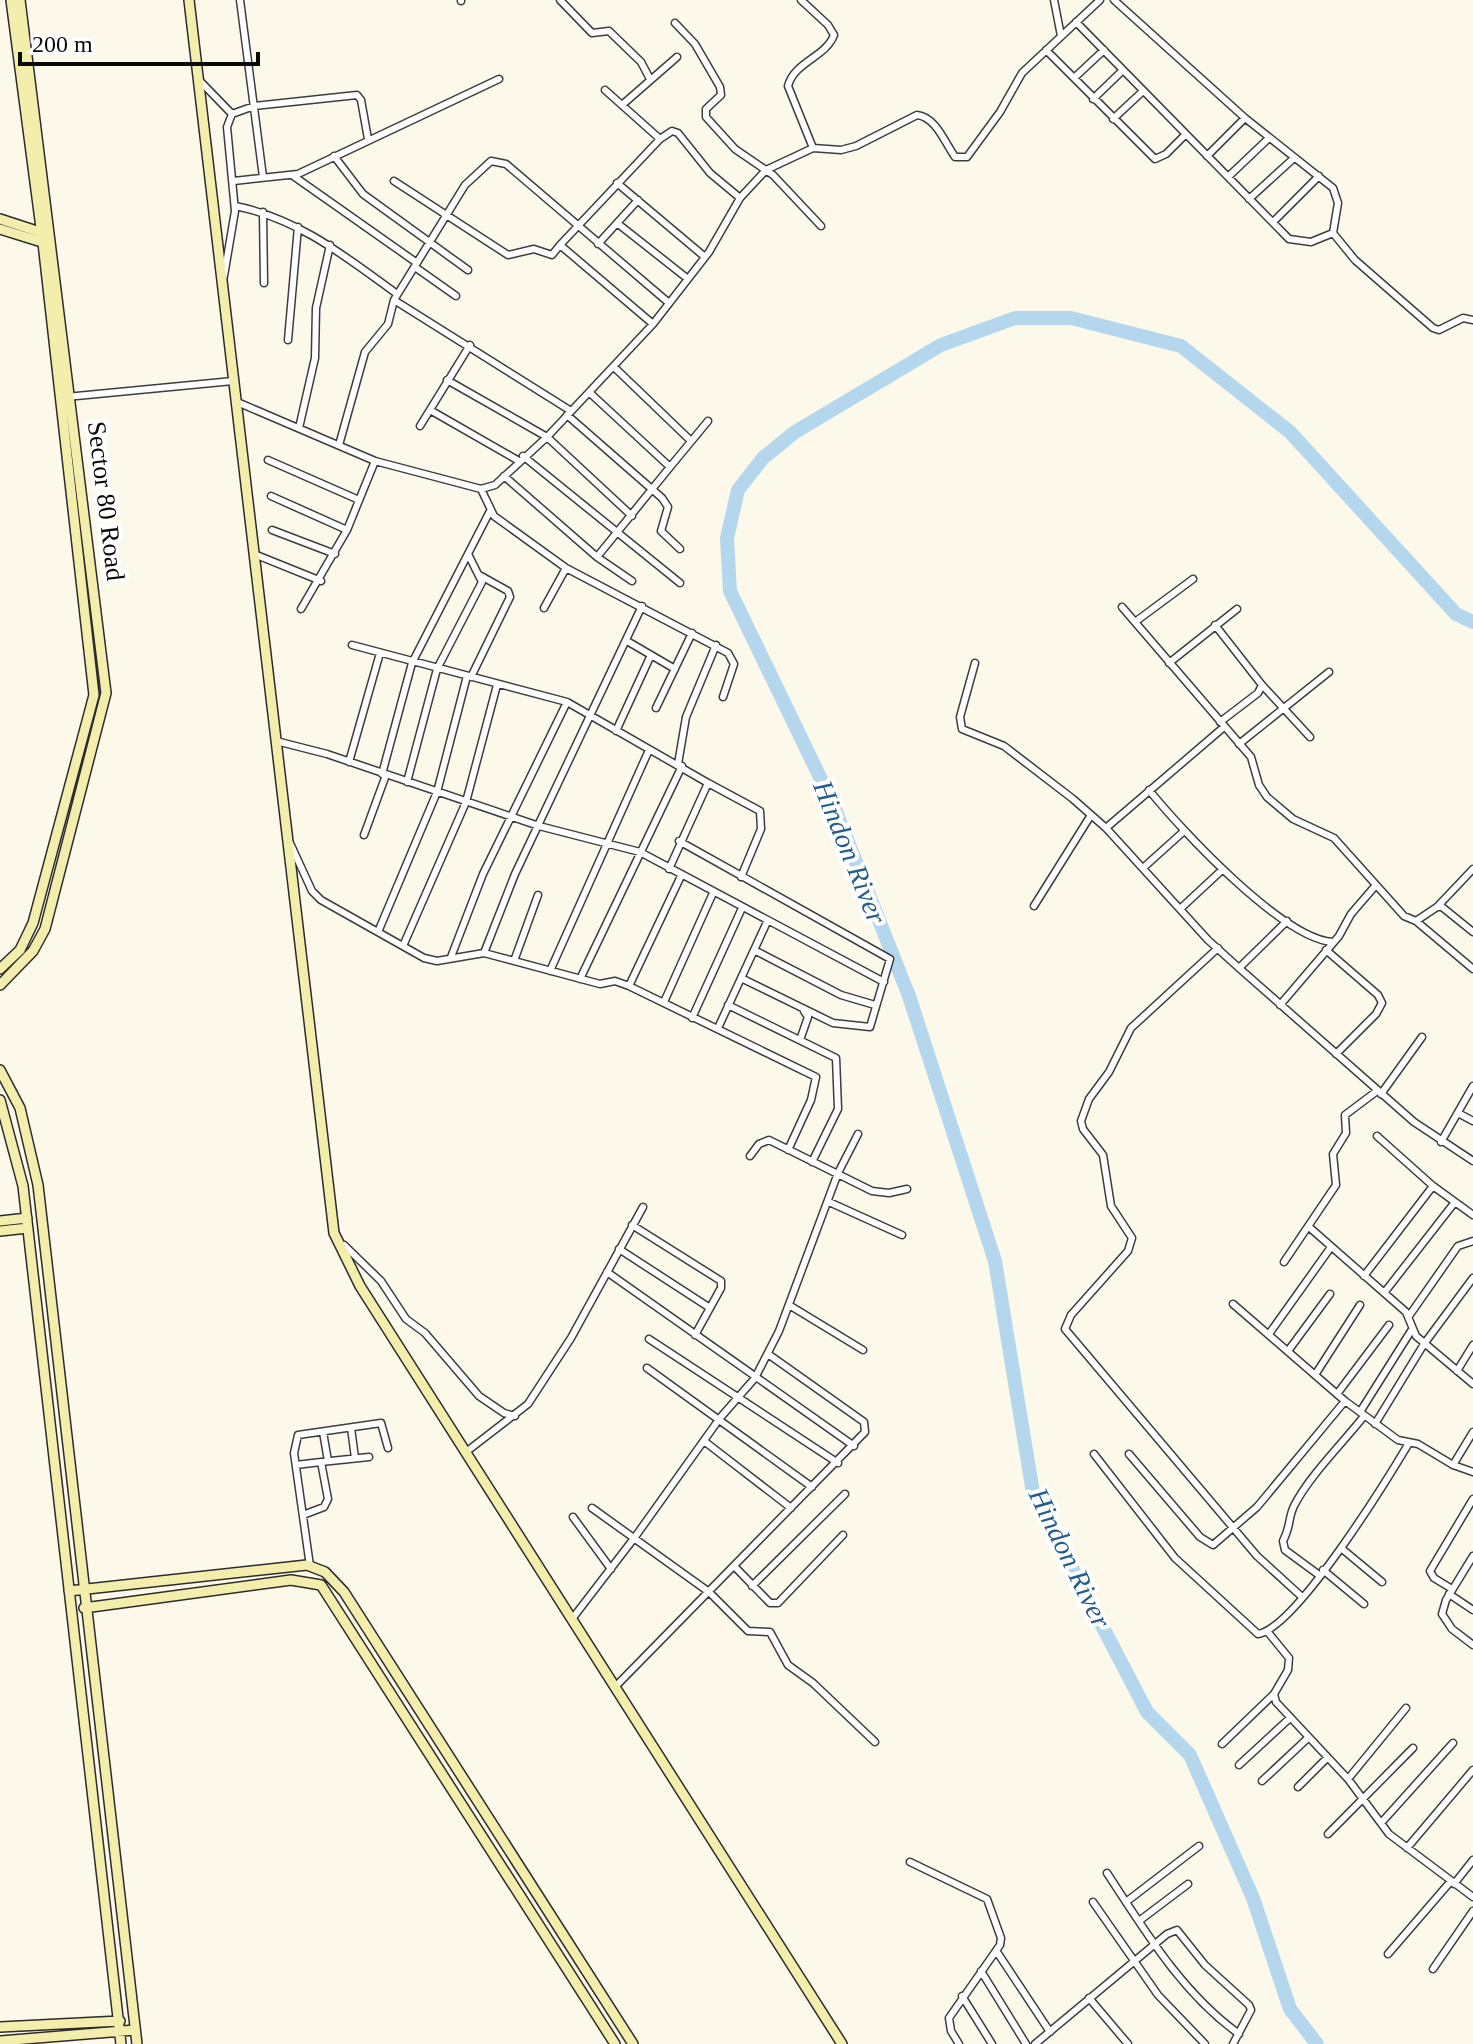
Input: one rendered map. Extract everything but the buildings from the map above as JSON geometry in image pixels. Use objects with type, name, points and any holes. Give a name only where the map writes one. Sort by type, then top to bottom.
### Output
[{"type":"street","name":"Sector 80 Road","points":[[11,0],[47,239]]},
{"type":"street","name":"Sector 80 Road","points":[[0,985],[33,951],[45,929],[106,693],[66,397],[20,0]]},
{"type":"street","points":[[189,0],[224,276],[233,381],[334,1233],[343,1258],[842,2044]]},
{"type":"street","points":[[240,0],[263,177]]},
{"type":"street","points":[[560,0],[592,33],[609,31],[641,62],[650,79]]},
{"type":"street","points":[[801,0],[828,25],[834,35],[829,45],[793,74],[788,86],[813,148]]},
{"type":"street","points":[[1054,0],[1061,36]]},
{"type":"street","points":[[237,402],[375,461],[481,489],[495,485],[547,437],[653,324],[705,257],[740,198],[766,170],[813,148],[848,149],[921,115],[936,127],[955,157],[963,159],[1000,112],[1013,84],[1100,0]]},
{"type":"street","points":[[1114,0],[1245,118],[1336,193],[1338,203],[1333,233],[1355,260],[1433,328],[1445,328],[1463,318],[1473,320]]},
{"type":"street","points":[[1076,22],[1289,239],[1300,243],[1333,233]]},
{"type":"street","points":[[675,23],[695,44],[720,87],[721,95],[706,109],[706,117],[735,149],[766,170],[821,226]]},
{"type":"street","points":[[1046,50],[1155,159],[1166,154],[1186,134]]},
{"type":"street","points":[[1074,78],[1104,50]]},
{"type":"street","points":[[622,105],[677,57]]},
{"type":"street","points":[[1093,99],[1123,70]]},
{"type":"street","points":[[234,181],[292,175],[499,79]]},
{"type":"street","points":[[199,80],[232,114]]},
{"type":"street","points":[[605,90],[660,139]]},
{"type":"street","points":[[1113,119],[1143,91]]},
{"type":"street","points":[[224,276],[235,206],[227,127],[232,114],[254,106],[357,95],[361,100],[368,139]]},
{"type":"street","points":[[1207,156],[1245,118]]},
{"type":"street","points":[[394,181],[508,255],[534,249],[552,255],[576,225],[660,139],[672,131],[678,133],[710,173],[740,198]]},
{"type":"street","points":[[1228,177],[1269,138]]},
{"type":"street","points":[[334,156],[363,194],[468,270]]},
{"type":"street","points":[[1249,199],[1294,158]]},
{"type":"street","points":[[339,445],[365,352],[388,324],[395,297],[444,216],[480,167],[498,160],[669,303]]},
{"type":"street","points":[[292,175],[456,296]]},
{"type":"street","points":[[1273,222],[1319,176]]},
{"type":"street","points":[[617,183],[705,257]]},
{"type":"street","points":[[598,244],[638,200]]},
{"type":"street","points":[[235,206],[263,212],[330,245],[395,297],[569,413],[653,489],[668,507],[661,531],[680,549]]},
{"type":"street","points":[[263,212],[264,283]]},
{"type":"street","points":[[0,219],[47,239]]},
{"type":"street","points":[[617,223],[688,279]]},
{"type":"street","points":[[288,340],[298,227]]},
{"type":"street","points":[[0,229],[47,239]]},
{"type":"street","points":[[299,428],[315,358],[316,308],[330,245]]},
{"type":"street","points":[[560,245],[653,324]]},
{"type":"street","points":[[420,426],[470,345]]},
{"type":"street","points":[[614,367],[691,441]]},
{"type":"street","points":[[447,380],[547,437],[632,516]]},
{"type":"street","points":[[66,397],[233,381]]},
{"type":"street","points":[[590,393],[670,467]]},
{"type":"street","name":"Sector 80 Road","points":[[0,969],[20,950],[28,934],[94,695],[66,397]]},
{"type":"street","points":[[430,410],[521,459],[680,583]]},
{"type":"street","points":[[597,557],[708,421]]},
{"type":"street","points":[[268,460],[359,500]]},
{"type":"street","points":[[301,609],[321,581],[347,530],[375,461]]},
{"type":"street","points":[[504,476],[597,557],[632,581]]},
{"type":"street","points":[[481,489],[490,511],[566,568],[728,653],[734,664],[723,697]]},
{"type":"street","points":[[271,496],[347,530]]},
{"type":"street","points":[[364,835],[384,774],[412,663],[490,511]]},
{"type":"street","points":[[272,530],[335,554]]},
{"type":"street","points":[[254,554],[321,581]]},
{"type":"street","points":[[378,932],[437,792],[469,676],[510,597],[508,591],[481,576],[468,554]]},
{"type":"street","points":[[544,608],[566,568]]},
{"type":"street","points":[[407,782],[437,669],[480,589],[481,576]]},
{"type":"street","points":[[1135,622],[1193,579]]},
{"type":"street","points":[[484,953],[515,874],[642,606]]},
{"type":"street","points":[[1122,607],[1254,762],[1259,785],[1267,797],[1293,819],[1334,838],[1398,912],[1416,921],[1473,969]]},
{"type":"street","points":[[1169,663],[1237,609]]},
{"type":"street","points":[[1215,625],[1262,685],[1310,737]]},
{"type":"street","points":[[656,708],[692,633]]},
{"type":"street","points":[[627,641],[675,669]]},
{"type":"street","points":[[352,645],[567,702],[760,811],[761,829],[741,877]]},
{"type":"street","points":[[580,979],[680,765],[686,717],[716,645]]},
{"type":"street","points":[[349,762],[380,653]]},
{"type":"street","points":[[616,731],[651,655]]},
{"type":"street","points":[[975,663],[960,717],[962,729],[1004,746],[1091,815],[1239,968],[1379,1092],[1441,1142],[1473,1161]]},
{"type":"street","points":[[1239,744],[1329,672]]},
{"type":"street","points":[[403,946],[466,802],[497,685]]},
{"type":"street","points":[[1106,828],[1258,693],[1262,685]]},
{"type":"street","points":[[451,957],[483,874],[514,817],[567,702]]},
{"type":"street","points":[[276,741],[349,762],[539,826],[640,852],[884,982]]},
{"type":"street","points":[[550,971],[649,750]]},
{"type":"street","points":[[669,869],[679,841],[708,783]]},
{"type":"street","points":[[1149,790],[1183,832],[1222,870],[1310,939],[1333,942]]},
{"type":"street","points":[[1034,906],[1091,815]]},
{"type":"street","points":[[1143,868],[1183,832]]},
{"type":"street","points":[[287,835],[312,891],[321,900],[424,958],[437,961],[484,953],[600,984],[615,981],[816,1077],[811,1100],[788,1150]]},
{"type":"street","points":[[679,841],[887,956],[890,962],[875,1005],[873,1026],[861,1028],[833,1023],[804,1011],[741,978]]},
{"type":"street","points":[[48,868],[59,871]]},
{"type":"street","points":[[1416,921],[1437,907],[1473,869]]},
{"type":"street","points":[[1180,909],[1222,870]]},
{"type":"street","points":[[629,986],[681,876]]},
{"type":"street","points":[[1280,1005],[1376,885]]},
{"type":"street","points":[[664,1002],[713,893]]},
{"type":"street","points":[[514,961],[538,895]]},
{"type":"street","points":[[1437,907],[1447,910],[1473,932]]},
{"type":"street","points":[[692,1018],[742,908]]},
{"type":"street","points":[[1239,968],[1287,921]]},
{"type":"street","points":[[718,1028],[767,922]]},
{"type":"street","points":[[1218,948],[1131,1028],[1109,1072],[1084,1110],[1083,1129],[1103,1155],[1111,1206],[1132,1238],[1128,1251],[1071,1315],[1065,1329],[1233,1528],[1284,1584],[1301,1596]]},
{"type":"street","points":[[754,950],[841,995],[875,1005]]},
{"type":"street","points":[[1326,950],[1382,1003],[1376,1014],[1336,1054]]},
{"type":"street","points":[[728,1005],[836,1058],[838,1109],[812,1162]]},
{"type":"street","points":[[800,1040],[808,1017],[804,1011]]},
{"type":"street","points":[[1284,1262],[1336,1185],[1333,1154],[1346,1133],[1345,1115],[1379,1092],[1422,1037]]},
{"type":"street","points":[[0,1070],[20,1108],[30,1139],[42,1220],[137,2044]]},
{"type":"street","points":[[1441,1142],[1473,1086]]},
{"type":"street","points":[[0,1100],[23,1186],[121,2044]]},
{"type":"street","points":[[1458,1113],[1473,1121]]},
{"type":"street","points":[[572,1619],[720,1418],[737,1396],[746,1392],[755,1378],[789,1305],[838,1173],[858,1134]]},
{"type":"street","points":[[1377,1136],[1433,1186],[1473,1215]]},
{"type":"street","points":[[750,1156],[764,1140],[880,1193],[907,1189]]},
{"type":"street","points":[[1364,1276],[1433,1186]]},
{"type":"street","points":[[829,1202],[902,1235]]},
{"type":"street","points":[[1384,1293],[1455,1202]]},
{"type":"street","points":[[466,1452],[515,1416],[546,1378],[643,1207]]},
{"type":"street","points":[[0,1231],[42,1220]]},
{"type":"street","points":[[0,1221],[27,1223]]},
{"type":"street","points":[[632,1225],[721,1281],[721,1288],[695,1335]]},
{"type":"street","points":[[1309,1227],[1409,1316],[1411,1331],[1424,1344],[1473,1384]]},
{"type":"street","points":[[334,1233],[381,1281],[406,1319],[425,1333],[479,1396],[504,1413],[515,1416]]},
{"type":"street","points":[[1409,1316],[1458,1246],[1473,1241]]},
{"type":"street","points":[[1269,1334],[1331,1247]]},
{"type":"street","points":[[619,1249],[710,1308]]},
{"type":"street","points":[[607,1272],[854,1446]]},
{"type":"street","points":[[1375,1424],[1424,1344],[1473,1278]]},
{"type":"street","points":[[1288,1351],[1330,1294]]},
{"type":"street","points":[[1233,1304],[1375,1424],[1398,1440],[1418,1444],[1453,1465],[1473,1472]]},
{"type":"street","points":[[789,1305],[863,1350]]},
{"type":"street","points":[[1315,1375],[1360,1305]]},
{"type":"street","points":[[1337,1394],[1389,1325]]},
{"type":"street","points":[[1364,1604],[1285,1550],[1283,1541],[1292,1526],[1291,1514],[1299,1498],[1362,1414],[1411,1331]]},
{"type":"street","points":[[649,1339],[838,1463]]},
{"type":"street","points":[[1457,1371],[1473,1345]]},
{"type":"street","points":[[615,1687],[838,1463],[865,1432],[864,1422],[768,1354]]},
{"type":"street","points":[[647,1368],[812,1487]]},
{"type":"street","points":[[1129,1454],[1209,1543],[1216,1543],[1257,1507],[1345,1401]]},
{"type":"street","points":[[314,1581],[296,1465],[294,1444],[298,1435],[381,1423],[388,1448]]},
{"type":"street","points":[[351,1428],[355,1458]]},
{"type":"street","points":[[303,1515],[324,1507],[328,1499],[323,1432]]},
{"type":"street","points":[[1453,1465],[1473,1432]]},
{"type":"street","points":[[704,1441],[791,1508]]},
{"type":"street","points":[[1094,1454],[1194,1579],[1253,1632],[1267,1631],[1341,1548],[1409,1443]]},
{"type":"street","points":[[296,1465],[369,1457]]},
{"type":"street","points":[[752,1586],[845,1494]]},
{"type":"street","points":[[1473,1499],[1430,1571],[1434,1578],[1473,1610]]},
{"type":"street","points":[[592,1508],[709,1592],[748,1631],[770,1632],[788,1665],[813,1683],[875,1742]]},
{"type":"street","points":[[573,1517],[611,1569]]},
{"type":"street","points":[[735,1567],[770,1603],[778,1603],[843,1535]]},
{"type":"street","points":[[1341,1548],[1382,1582]]},
{"type":"street","points":[[1473,1556],[1443,1607],[1444,1620],[1473,1645]]},
{"type":"street","points":[[69,1591],[314,1566],[344,1592],[633,2044]]},
{"type":"street","points":[[1465,1569],[1473,1575]]},
{"type":"street","points":[[71,1610],[291,1580],[314,1581],[325,1591],[615,2044]]},
{"type":"street","points":[[1222,1744],[1274,1694],[1288,1670],[1289,1658],[1267,1631]]},
{"type":"street","points":[[1274,1694],[1290,1718],[1348,1779],[1381,1823],[1407,1848],[1473,1897]]},
{"type":"street","points":[[1348,1779],[1406,1708]]},
{"type":"street","points":[[1239,1765],[1290,1718]]},
{"type":"street","points":[[1262,1781],[1308,1738]]},
{"type":"street","points":[[1381,1823],[1453,1743]]},
{"type":"street","points":[[1328,1834],[1365,1800],[1413,1748]]},
{"type":"street","points":[[1298,1787],[1327,1758]]},
{"type":"street","points":[[1407,1848],[1473,1770]]},
{"type":"street","points":[[1126,1902],[1199,1846]]},
{"type":"street","points":[[1388,1954],[1473,1860]]},
{"type":"street","points":[[910,1862],[987,1899],[1001,1938],[997,1952],[962,1996],[948,2024],[959,2044]]},
{"type":"street","points":[[1107,1873],[1154,1944],[1214,2016],[1239,2034]]},
{"type":"street","points":[[1139,1921],[1188,1884]]},
{"type":"street","points":[[1093,1902],[1158,1995],[1205,2044]]},
{"type":"street","points":[[1433,1969],[1473,1911]]},
{"type":"street","points":[[1035,2044],[1172,1931],[1181,1933],[1205,1965],[1249,2005],[1251,2010],[1233,2044]]},
{"type":"street","points":[[997,1952],[1050,2032]]},
{"type":"street","points":[[981,1971],[1026,2044]]},
{"type":"street","points":[[962,1996],[992,2044]]},
{"type":"street","points":[[1089,1998],[1128,2044]]},
{"type":"street","points":[[0,2041],[135,2025]]},
{"type":"street","points":[[0,2027],[119,2027]]},
{"type":"waterway","name":"Hindon River","points":[[1317,2044],[1290,2009],[1253,1898],[1190,1755],[1147,1712],[1033,1493],[995,1261],[909,996],[833,804],[730,591],[727,538],[738,490],[763,458],[795,432],[941,345],[1015,318],[1071,318],[1181,346],[1290,432],[1456,614],[1473,622]]}]
